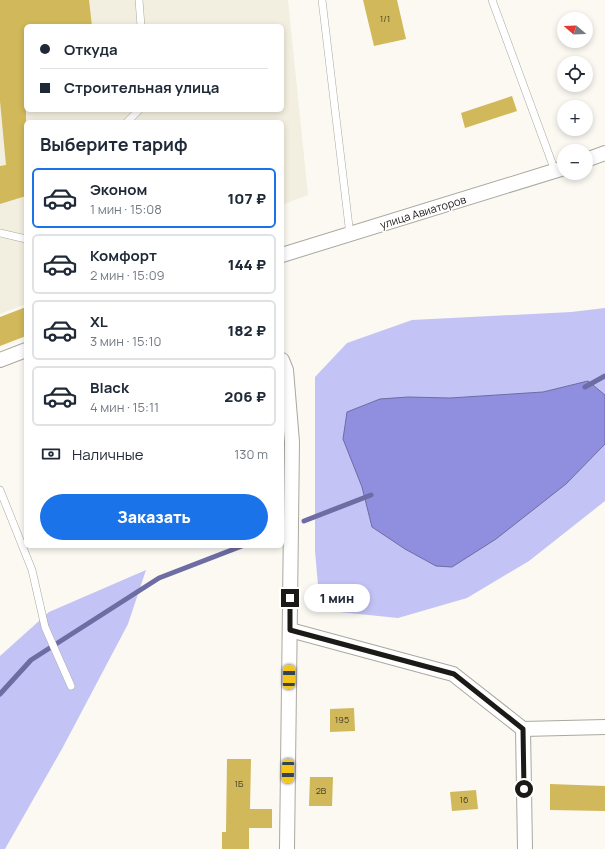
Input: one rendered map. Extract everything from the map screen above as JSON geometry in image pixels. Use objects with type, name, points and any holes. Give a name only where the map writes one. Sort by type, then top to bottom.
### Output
[{"type":"street","points":[[593,157],[605,153]]},
{"type":"street","name":"улица Авиаторов","points":[[284,254],[557,171]]},
{"type":"street","points":[[0,360],[24,351]]},
{"type":"street","points":[[284,365],[286,370],[292,442],[287,849]]},
{"type":"street","points":[[290,630],[454,674],[523,729],[605,727]]},
{"type":"street","points":[[523,729],[525,849]]},
{"type":"lane","points":[[139,0],[141,24]]},
{"type":"lane","points":[[322,0],[350,235]]},
{"type":"lane","points":[[492,0],[557,165]]},
{"type":"lane","points":[[129,120],[137,112]]},
{"type":"lane","points":[[0,233],[24,239]]},
{"type":"lane","points":[[0,490],[32,570],[45,627],[71,686]]},
{"type":"shaded area","points":[[0,0],[288,0],[308,195],[284,204],[284,120],[24,120],[24,305],[0,314]]},
{"type":"shaded area","points":[[605,308],[605,501],[529,561],[467,598],[398,618],[329,611],[318,585],[315,551],[315,377],[347,343],[412,320],[571,312]]},
{"type":"shaded area","points":[[588,381],[605,395],[605,444],[566,484],[496,539],[452,567],[436,566],[405,549],[372,527],[362,487],[343,439],[347,412],[380,399],[408,397],[450,398],[543,392]]},
{"type":"shaded area","points":[[146,570],[128,624],[63,747],[5,849],[0,849],[0,656],[49,612]]},
{"type":"building","points":[[0,0],[89,0],[92,24],[24,24],[24,112],[26,112],[26,120],[24,120],[24,197],[0,204],[0,166],[6,165],[0,101]]},
{"type":"building","points":[[363,0],[397,0],[406,39],[374,46]]},
{"type":"building","points":[[512,96],[517,111],[465,128],[461,113]]},
{"type":"building","points":[[24,308],[24,337],[0,346],[0,317]]},
{"type":"building","points":[[354,708],[355,731],[330,732],[330,709]]},
{"type":"building","points":[[227,759],[251,759],[250,809],[272,809],[272,828],[249,828],[249,849],[222,849],[222,832],[226,832]]},
{"type":"building","points":[[310,777],[333,777],[332,806],[309,806]]},
{"type":"building","points":[[550,784],[605,786],[605,811],[550,810]]},
{"type":"building","points":[[476,790],[478,809],[452,811],[450,792]]},
{"type":"waterway","points":[[585,387],[605,376]]},
{"type":"waterway","points":[[304,521],[371,495]]},
{"type":"waterway","points":[[0,694],[31,660],[159,578],[237,548]]},
{"type":"route","points":[[290,598],[290,630],[454,674],[523,729],[524,789]]}]
